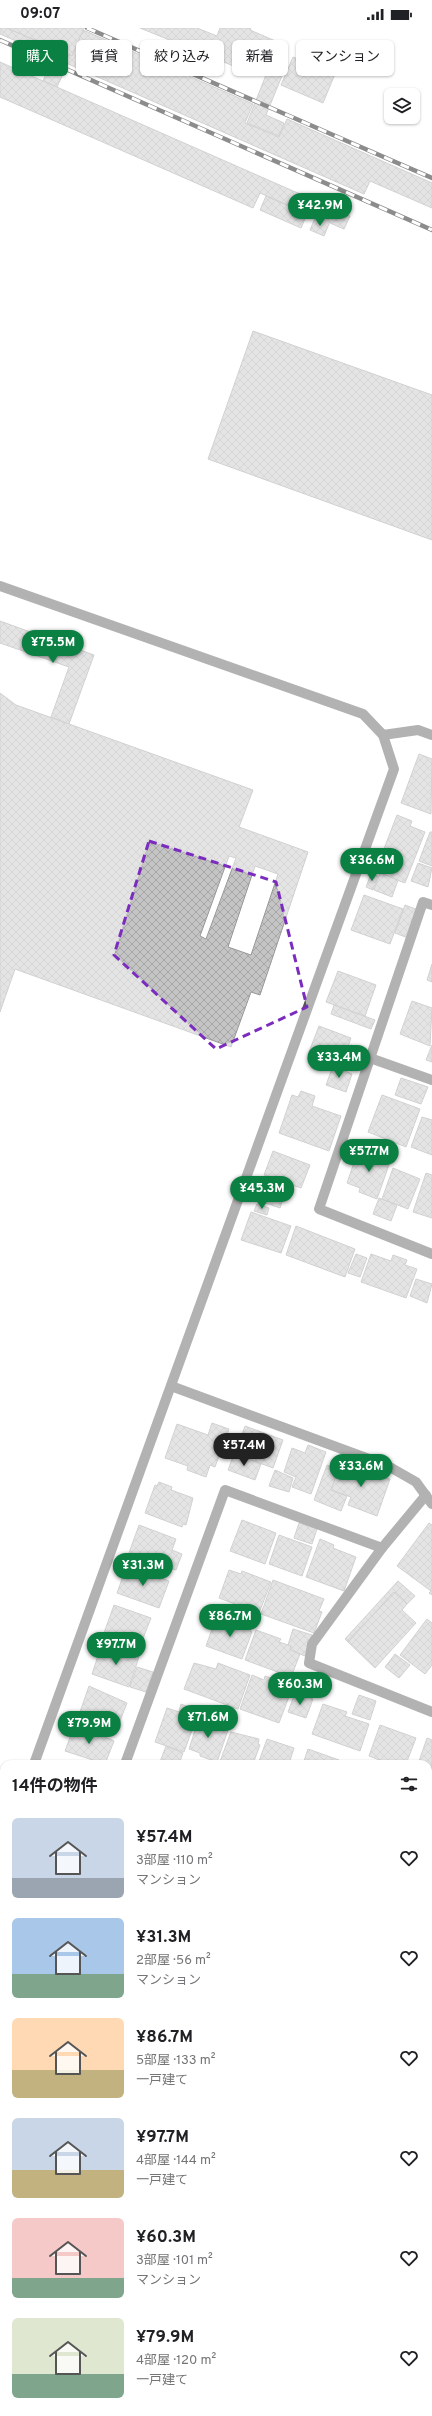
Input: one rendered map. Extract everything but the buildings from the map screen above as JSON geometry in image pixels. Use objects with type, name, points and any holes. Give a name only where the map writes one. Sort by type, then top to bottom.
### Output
[{"type":"street","points":[[0,586],[363,714],[383,735],[394,769],[35,1760]]},
{"type":"street","points":[[383,735],[418,730],[432,735]]},
{"type":"street","points":[[432,905],[423,902],[319,1209],[432,1254]]},
{"type":"street","points":[[370,1058],[432,1080]]},
{"type":"street","points":[[171,1386],[388,1466],[416,1482],[432,1504]]},
{"type":"street","points":[[127,1760],[225,1490],[382,1548]]},
{"type":"street","points":[[426,1495],[382,1548],[312,1644],[309,1663],[432,1712]]},
{"type":"highlighted area","points":[[149,841],[276,882],[307,1007],[216,1049],[114,955]]},
{"type":"railway","points":[[87,28],[432,178]]},
{"type":"railway","points":[[0,40],[432,230]]}]
